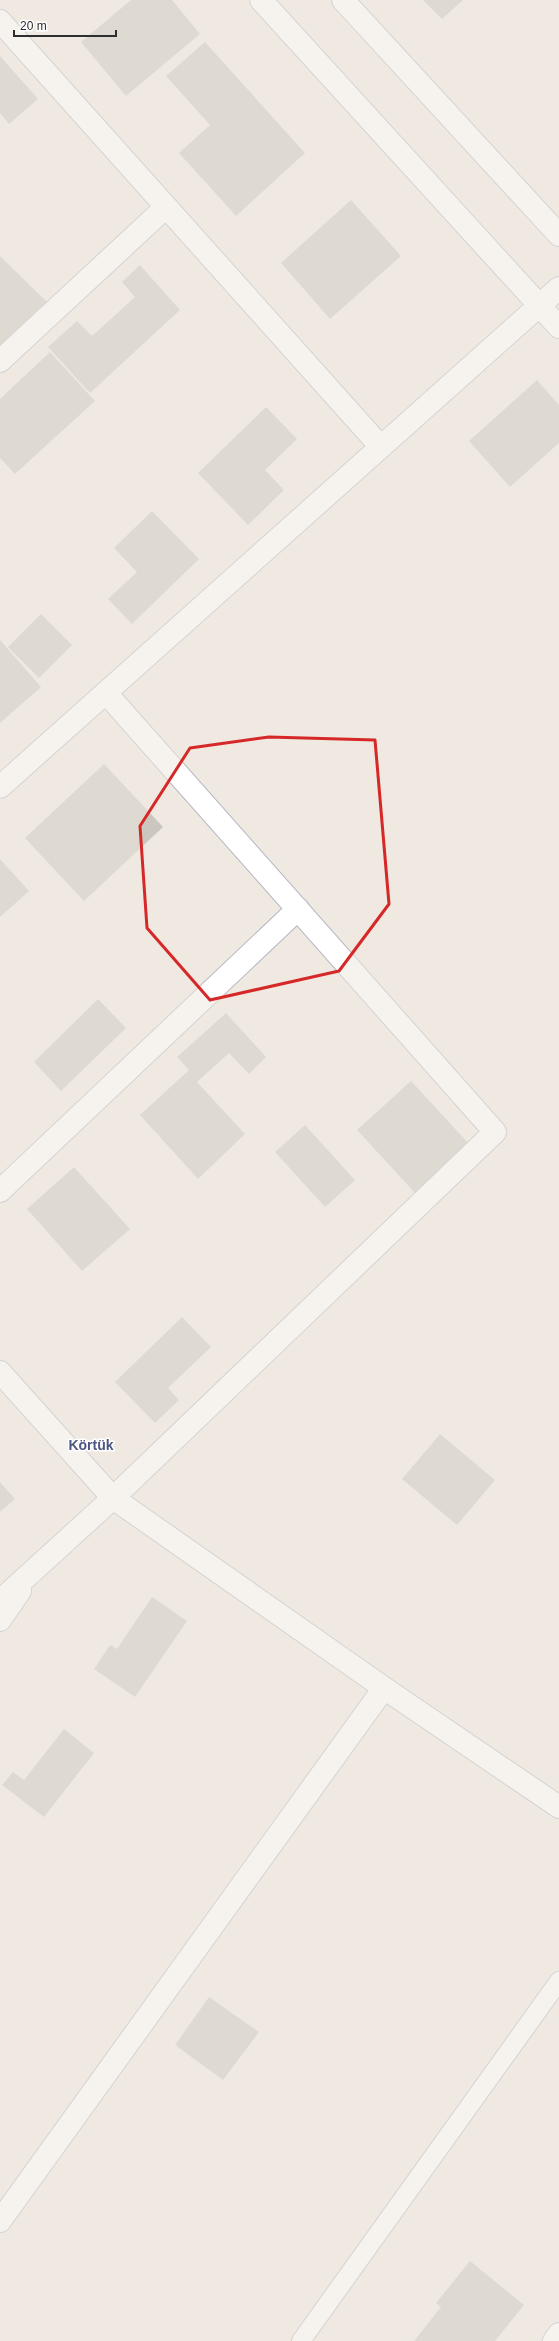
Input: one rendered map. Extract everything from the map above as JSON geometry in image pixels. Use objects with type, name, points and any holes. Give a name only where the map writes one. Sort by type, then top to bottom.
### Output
[{"type":"street","points":[[261,0],[559,327]]},
{"type":"street","points":[[343,0],[559,235]]},
{"type":"street","points":[[0,21],[381,447]]},
{"type":"street","points":[[0,361],[166,207]]},
{"type":"street","points":[[0,787],[559,288]]},
{"type":"street","points":[[0,1601],[113,1498],[495,1132],[106,693]]},
{"type":"street","points":[[0,1191],[298,909]]},
{"type":"street","points":[[0,1372],[113,1498],[384,1688],[559,1807]]},
{"type":"street","points":[[0,1620],[36,1568]]},
{"type":"street","points":[[0,2220],[384,1688]]},
{"type":"street","points":[[554,2341],[559,2334]]},
{"type":"lane","points":[[301,2341],[559,1981]]},
{"type":"highlighted area","points":[[269,737],[375,740],[389,904],[339,971],[210,1000],[147,928],[140,826],[190,748]]},
{"type":"building","points":[[131,0],[172,0],[200,34],[126,96],[81,42]]},
{"type":"building","points":[[423,0],[463,0],[442,19]]},
{"type":"building","points":[[205,42],[305,153],[236,216],[179,153],[210,125],[166,76]]},
{"type":"building","points":[[0,56],[38,99],[9,124],[0,113]]},
{"type":"building","points":[[351,200],[401,256],[330,319],[281,263]]},
{"type":"building","points":[[0,256],[49,304],[0,348]]},
{"type":"building","points":[[140,265],[180,310],[90,393],[48,347],[77,321],[92,336],[135,297],[122,282]]},
{"type":"building","points":[[50,352],[95,401],[15,474],[0,458],[0,399]]},
{"type":"building","points":[[537,380],[559,405],[559,443],[510,487],[469,441]]},
{"type":"building","points":[[266,407],[297,439],[265,470],[284,490],[248,525],[198,473]]},
{"type":"building","points":[[152,511],[199,559],[132,624],[108,599],[137,572],[114,548]]},
{"type":"building","points":[[41,614],[72,645],[39,678],[8,647]]},
{"type":"building","points":[[0,640],[41,687],[0,723]]},
{"type":"building","points":[[104,764],[163,827],[84,901],[25,838]]},
{"type":"building","points":[[0,859],[29,891],[0,917]]},
{"type":"building","points":[[98,999],[126,1028],[61,1091],[34,1062]]},
{"type":"building","points":[[226,1013],[266,1057],[249,1074],[229,1053],[197,1082],[245,1134],[198,1179],[140,1115],[189,1070],[177,1057]]},
{"type":"building","points":[[411,1081],[470,1145],[416,1194],[357,1130]]},
{"type":"building","points":[[305,1125],[355,1180],[325,1207],[275,1152]]},
{"type":"building","points":[[74,1167],[130,1229],[82,1271],[27,1209]]},
{"type":"building","points":[[182,1317],[211,1347],[168,1388],[179,1400],[155,1423],[115,1382]]},
{"type":"building","points":[[440,1434],[495,1480],[457,1525],[402,1479]]},
{"type":"building","points":[[0,1482],[15,1499],[0,1512]]},
{"type":"building","points":[[152,1597],[187,1621],[135,1697],[94,1669],[110,1645],[117,1649]]},
{"type":"building","points":[[64,1729],[94,1753],[44,1817],[2,1785],[13,1772],[24,1780]]},
{"type":"building","points":[[209,1997],[259,2032],[223,2080],[175,2045]]},
{"type":"building","points":[[470,2261],[524,2305],[495,2341],[414,2341],[441,2307],[436,2303]]},
{"type":"district","name":"Körtük","points":[[91,1445]]}]
